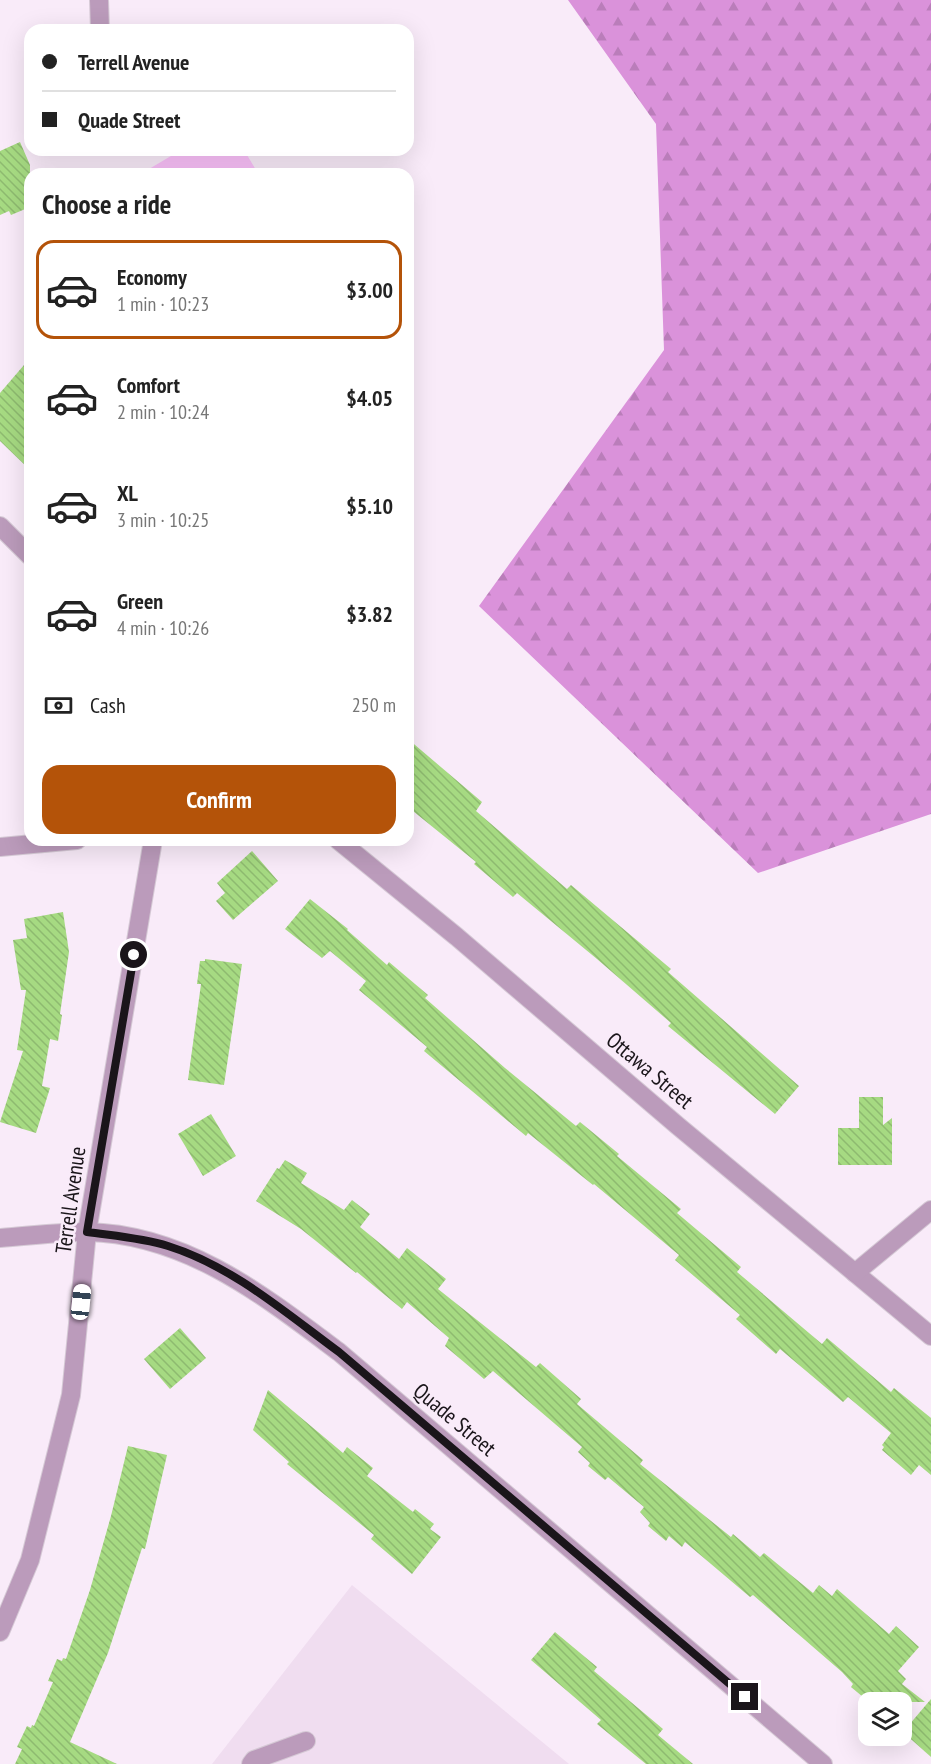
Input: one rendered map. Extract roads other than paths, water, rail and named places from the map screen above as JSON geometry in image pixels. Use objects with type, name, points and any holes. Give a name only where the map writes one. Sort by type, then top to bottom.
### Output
[{"type":"street","points":[[99,0],[100,24]]},
{"type":"street","points":[[0,526],[24,550]]},
{"type":"street","points":[[0,847],[24,845]]},
{"type":"street","name":"Terrell Avenue","points":[[0,1632],[30,1560],[71,1395],[87,1232],[152,846]]},
{"type":"street","name":"Ottawa Street","points":[[345,846],[457,937],[678,1126],[931,1336]]},
{"type":"street","points":[[855,1274],[931,1210]]},
{"type":"street","name":"Quade Street","points":[[0,1238],[87,1232],[136,1238],[185,1252],[216,1267],[282,1309],[339,1352],[823,1764]]},
{"type":"street","points":[[251,1764],[254,1760],[306,1741]]}]
